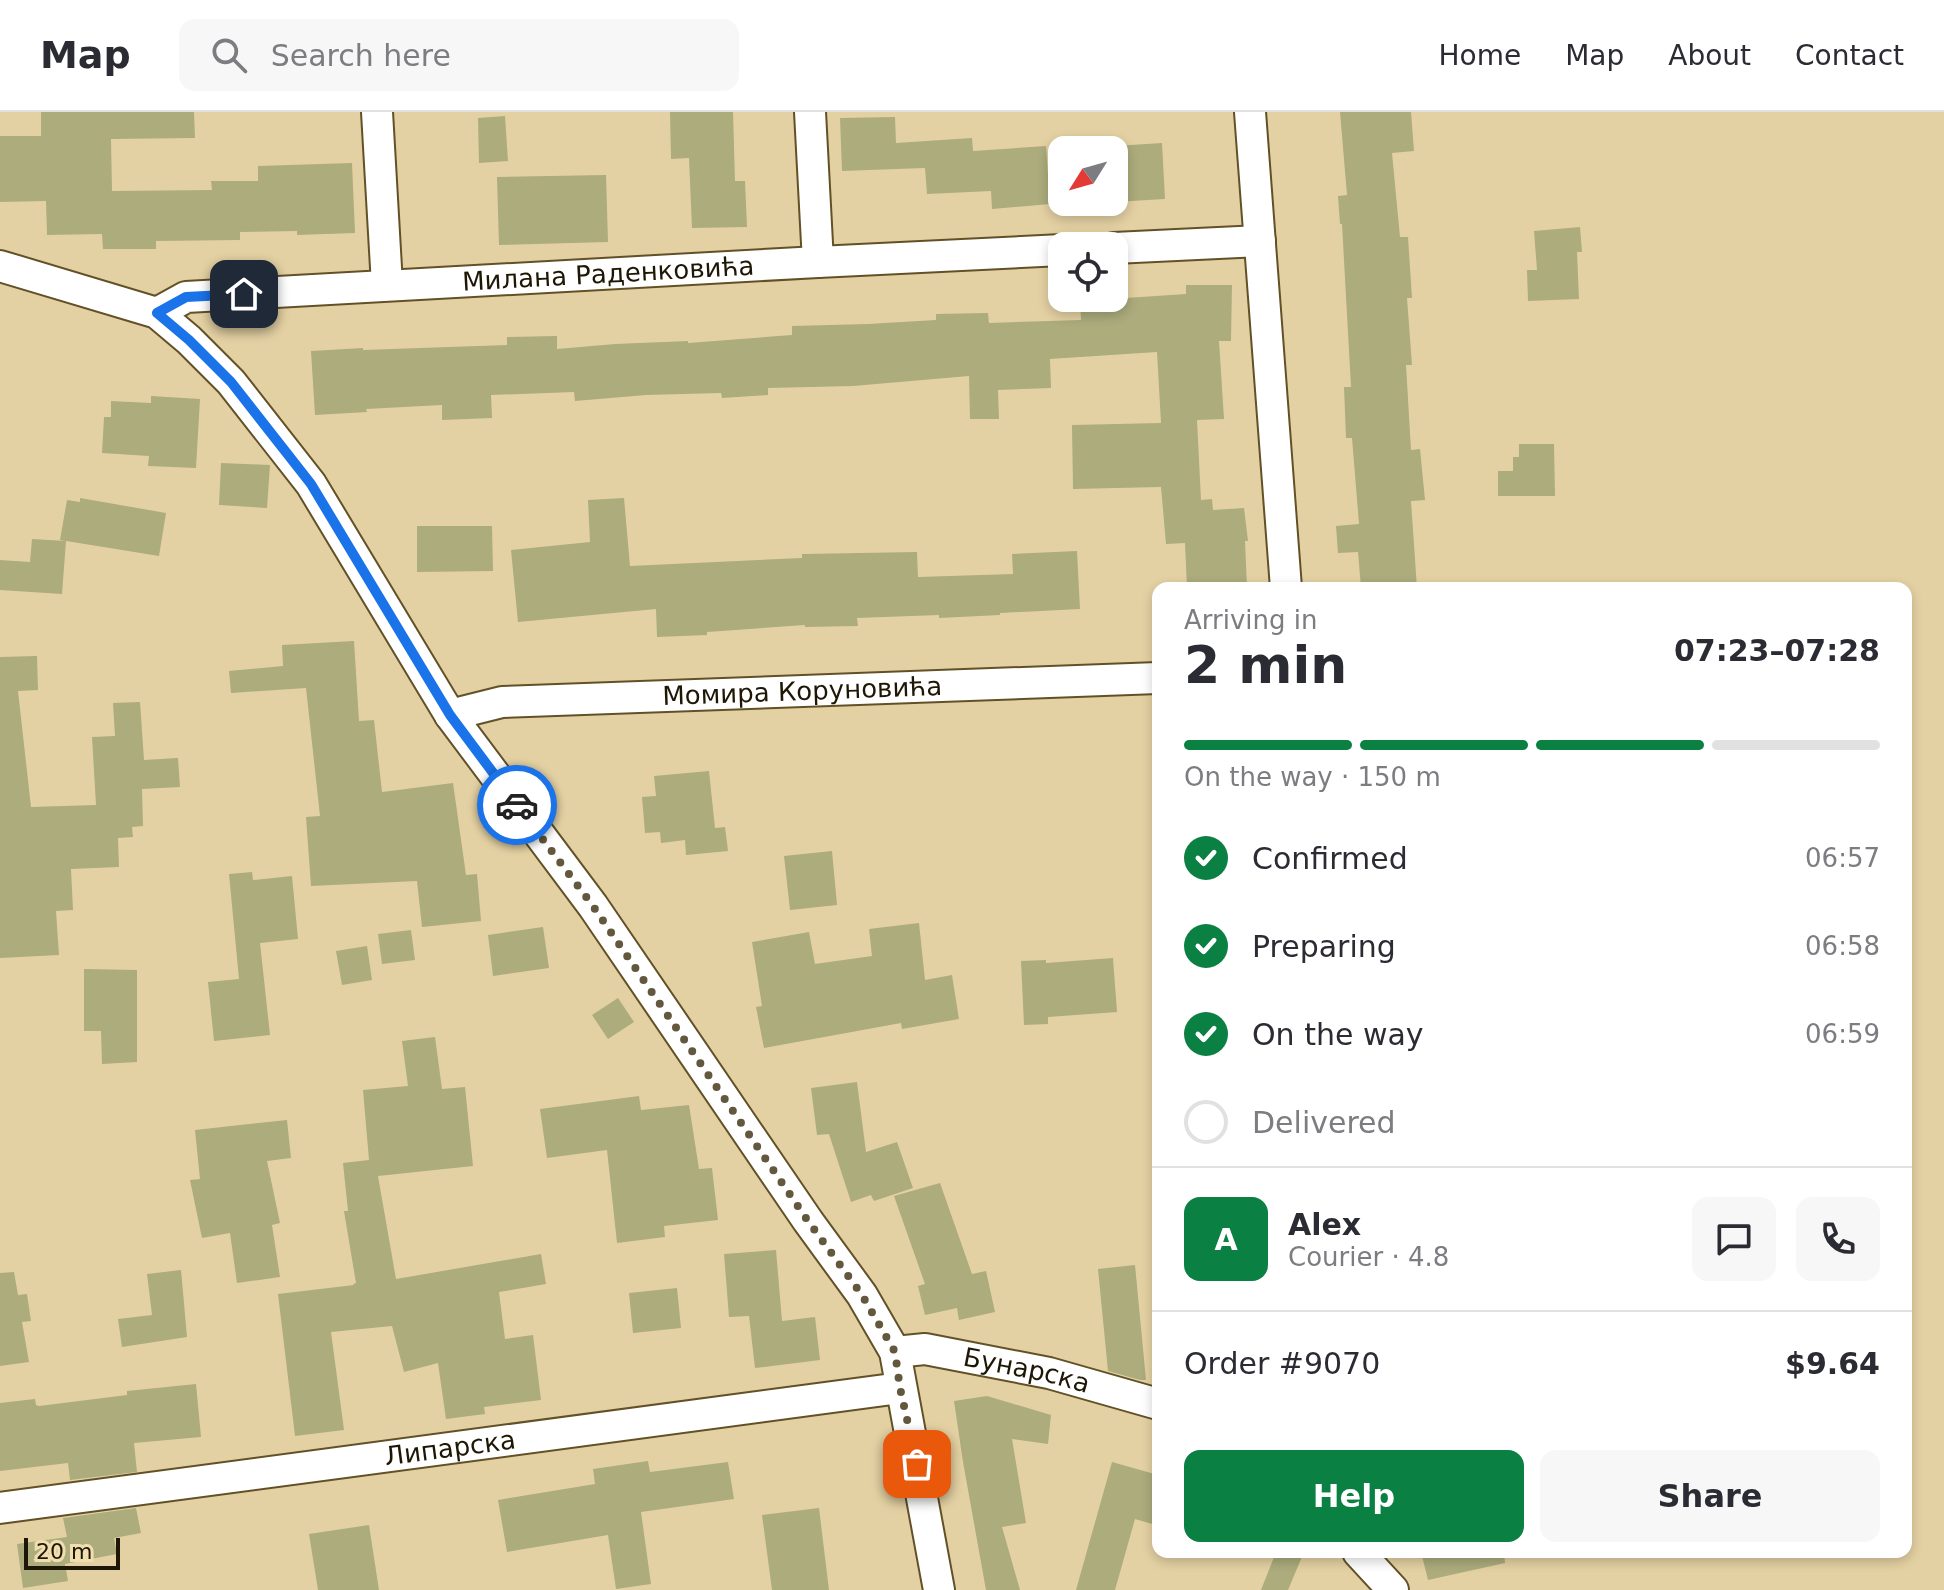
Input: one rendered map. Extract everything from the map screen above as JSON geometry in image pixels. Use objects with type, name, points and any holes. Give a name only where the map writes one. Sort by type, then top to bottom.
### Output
[{"type":"street","points":[[377,112],[387,285]]},
{"type":"street","points":[[810,112],[818,262]]},
{"type":"street","points":[[1250,112],[1286,582]]},
{"type":"street","points":[[1128,247],[1260,241]]},
{"type":"street","name":"Милана Раденковића","points":[[157,313],[186,297],[1048,251]]},
{"type":"street","points":[[0,266],[157,313],[231,382],[311,484],[450,715],[593,906],[862,1295],[895,1352],[939,1590]]},
{"type":"street","name":"Момира Коруновића","points":[[450,715],[502,702],[1152,678]]},
{"type":"street","name":"Бунарска","points":[[895,1352],[925,1349],[1049,1373],[1152,1402]]},
{"type":"street","name":"Липарска","points":[[0,1508],[900,1388]]},
{"type":"street","points":[[1364,1558],[1393,1590]]},
{"type":"building","points":[[41,112],[194,112],[195,138],[111,139],[112,191],[212,190],[211,181],[258,181],[258,166],[352,163],[355,233],[297,235],[297,231],[240,232],[240,240],[156,241],[156,249],[103,249],[102,234],[47,235],[46,201],[0,202],[0,136],[41,136]]},
{"type":"building","points":[[670,112],[733,112],[735,181],[745,181],[747,227],[692,228],[689,158],[671,159]]},
{"type":"building","points":[[1340,112],[1411,112],[1414,151],[1392,153],[1400,237],[1408,237],[1412,298],[1407,298],[1412,365],[1406,365],[1411,450],[1420,449],[1425,500],[1411,501],[1417,582],[1360,582],[1358,552],[1338,553],[1336,526],[1359,524],[1352,438],[1346,438],[1344,387],[1351,387],[1338,196],[1347,195]]},
{"type":"building","points":[[505,116],[508,161],[479,163],[478,118]]},
{"type":"building","points":[[895,117],[896,143],[972,138],[973,151],[1046,146],[1048,204],[992,209],[991,191],[927,194],[925,168],[842,171],[840,118]]},
{"type":"building","points":[[1162,143],[1165,199],[1128,201],[1128,145]]},
{"type":"building","points":[[606,175],[608,242],[499,245],[497,177]]},
{"type":"building","points":[[1580,227],[1582,252],[1577,252],[1579,299],[1528,301],[1527,270],[1537,270],[1534,231]]},
{"type":"building","points":[[1186,285],[1232,285],[1231,341],[1219,341],[1224,419],[1197,420],[1201,500],[1212,499],[1213,510],[1244,508],[1248,541],[1245,541],[1247,582],[1187,582],[1185,543],[1166,544],[1161,487],[1073,489],[1072,425],[1161,423],[1157,352],[1050,359],[1051,388],[998,390],[999,419],[970,419],[969,376],[853,386],[768,388],[768,395],[722,398],[721,393],[575,401],[574,392],[491,395],[492,418],[442,420],[442,405],[315,415],[311,351],[507,345],[507,337],[557,336],[557,349],[688,343],[792,335],[792,326],[936,320],[936,314],[988,313],[989,323],[1081,320],[1081,312],[1128,312],[1128,298],[1186,294]]},
{"type":"building","points":[[151,396],[200,399],[196,468],[148,466],[149,456],[102,453],[104,417],[111,417],[111,401],[151,403]]},
{"type":"building","points":[[1519,444],[1554,444],[1555,496],[1498,496],[1498,471],[1513,471],[1513,457],[1519,457]]},
{"type":"building","points":[[221,463],[270,465],[267,508],[219,505]]},
{"type":"building","points":[[80,498],[166,513],[159,556],[60,540],[67,500],[80,502]]},
{"type":"building","points":[[624,498],[630,566],[802,558],[802,554],[917,552],[918,577],[1013,574],[1012,554],[1077,551],[1080,609],[939,618],[939,615],[857,618],[858,626],[805,625],[657,637],[656,609],[518,622],[511,550],[590,542],[588,500]]},
{"type":"building","points":[[417,526],[492,526],[493,571],[417,572]]},
{"type":"building","points":[[32,539],[66,541],[62,594],[0,590],[0,560],[30,562]]},
{"type":"building","points":[[354,641],[359,721],[374,720],[382,792],[453,783],[466,875],[477,874],[481,921],[422,927],[417,881],[311,886],[306,817],[320,816],[306,688],[231,693],[229,671],[283,666],[282,645]]},
{"type":"building","points":[[37,656],[38,690],[18,691],[31,807],[96,805],[92,737],[115,736],[113,703],[140,702],[144,760],[178,758],[180,787],[142,789],[143,826],[132,827],[133,837],[118,838],[119,867],[71,869],[73,910],[56,911],[59,955],[0,958],[0,657]]},
{"type":"building","points":[[709,771],[715,828],[725,827],[728,851],[686,855],[685,840],[661,843],[660,832],[645,833],[642,797],[656,796],[654,776]]},
{"type":"building","points":[[832,851],[837,905],[790,910],[784,856]]},
{"type":"building","points":[[252,872],[253,880],[292,876],[298,939],[260,943],[270,1035],[214,1041],[208,982],[239,979],[229,874]]},
{"type":"building","points":[[919,923],[925,980],[952,975],[959,1019],[902,1029],[901,1023],[764,1048],[756,1007],[762,1006],[752,942],[809,932],[815,964],[872,956],[869,929]]},
{"type":"building","points":[[543,927],[549,968],[493,976],[488,935]]},
{"type":"building","points":[[411,930],[415,960],[382,964],[378,934]]},
{"type":"building","points":[[367,946],[372,980],[342,985],[336,951]]},
{"type":"building","points":[[1113,958],[1117,1012],[1048,1017],[1048,1024],[1024,1025],[1021,961],[1046,960],[1046,963]]},
{"type":"building","points":[[84,969],[137,970],[137,1062],[102,1064],[101,1031],[84,1031]]},
{"type":"building","points":[[618,998],[634,1022],[608,1039],[592,1015]]},
{"type":"building","points":[[435,1037],[442,1089],[465,1087],[473,1166],[378,1176],[396,1279],[541,1254],[546,1284],[499,1292],[505,1339],[533,1335],[541,1400],[484,1407],[485,1414],[446,1419],[438,1363],[404,1372],[392,1326],[331,1332],[344,1430],[295,1436],[278,1294],[356,1283],[344,1211],[348,1211],[343,1163],[369,1160],[363,1090],[408,1086],[402,1041]]},
{"type":"building","points":[[857,1082],[866,1152],[897,1142],[913,1188],[874,1201],[871,1195],[851,1202],[829,1134],[817,1135],[811,1088]]},
{"type":"building","points":[[639,1096],[641,1110],[689,1105],[699,1169],[712,1168],[718,1220],[664,1226],[665,1237],[617,1243],[607,1150],[547,1158],[540,1109]]},
{"type":"building","points":[[287,1120],[291,1158],[267,1161],[280,1223],[272,1225],[280,1277],[237,1283],[230,1233],[202,1238],[190,1180],[200,1179],[195,1130]]},
{"type":"building","points":[[940,1183],[972,1274],[986,1271],[995,1312],[959,1320],[957,1308],[925,1315],[918,1286],[925,1284],[894,1196]]},
{"type":"building","points":[[776,1250],[782,1321],[815,1317],[820,1360],[755,1368],[749,1316],[729,1317],[724,1254]]},
{"type":"building","points":[[1135,1265],[1146,1380],[1108,1371],[1098,1269]]},
{"type":"building","points":[[181,1270],[187,1337],[122,1347],[118,1319],[152,1315],[147,1274]]},
{"type":"building","points":[[14,1272],[18,1295],[27,1294],[31,1321],[22,1322],[29,1362],[0,1366],[0,1273]]},
{"type":"building","points":[[677,1288],[681,1328],[633,1333],[629,1293]]},
{"type":"building","points":[[196,1384],[201,1437],[134,1443],[137,1472],[70,1480],[68,1463],[0,1471],[0,1403],[35,1399],[39,1406],[127,1395],[127,1391]]},
{"type":"building","points":[[987,1396],[1051,1415],[1048,1444],[1012,1439],[1026,1523],[1002,1527],[1020,1590],[986,1590],[963,1462],[954,1401]]},
{"type":"building","points":[[648,1461],[650,1472],[728,1462],[734,1499],[641,1512],[651,1584],[616,1589],[608,1535],[507,1552],[498,1500],[595,1484],[593,1469]]},
{"type":"building","points":[[1112,1462],[1152,1473],[1152,1524],[1135,1519],[1115,1590],[1076,1590]]},
{"type":"building","points":[[136,1508],[141,1533],[114,1538],[117,1554],[65,1564],[68,1581],[23,1588],[17,1544],[67,1537],[63,1518]]},
{"type":"building","points":[[819,1508],[829,1590],[772,1590],[762,1515]]},
{"type":"building","points":[[369,1525],[379,1590],[318,1590],[309,1534]]},
{"type":"building","points":[[1274,1558],[1301,1558],[1288,1590],[1261,1590]]},
{"type":"building","points":[[1422,1558],[1505,1558],[1505,1563],[1428,1580]]},
{"type":"way so far","points":[[517,805],[593,906],[862,1295],[895,1352],[917,1464]]},
{"type":"route","points":[[244,294],[186,297],[157,313],[231,382],[311,484],[450,715],[517,805]]}]
